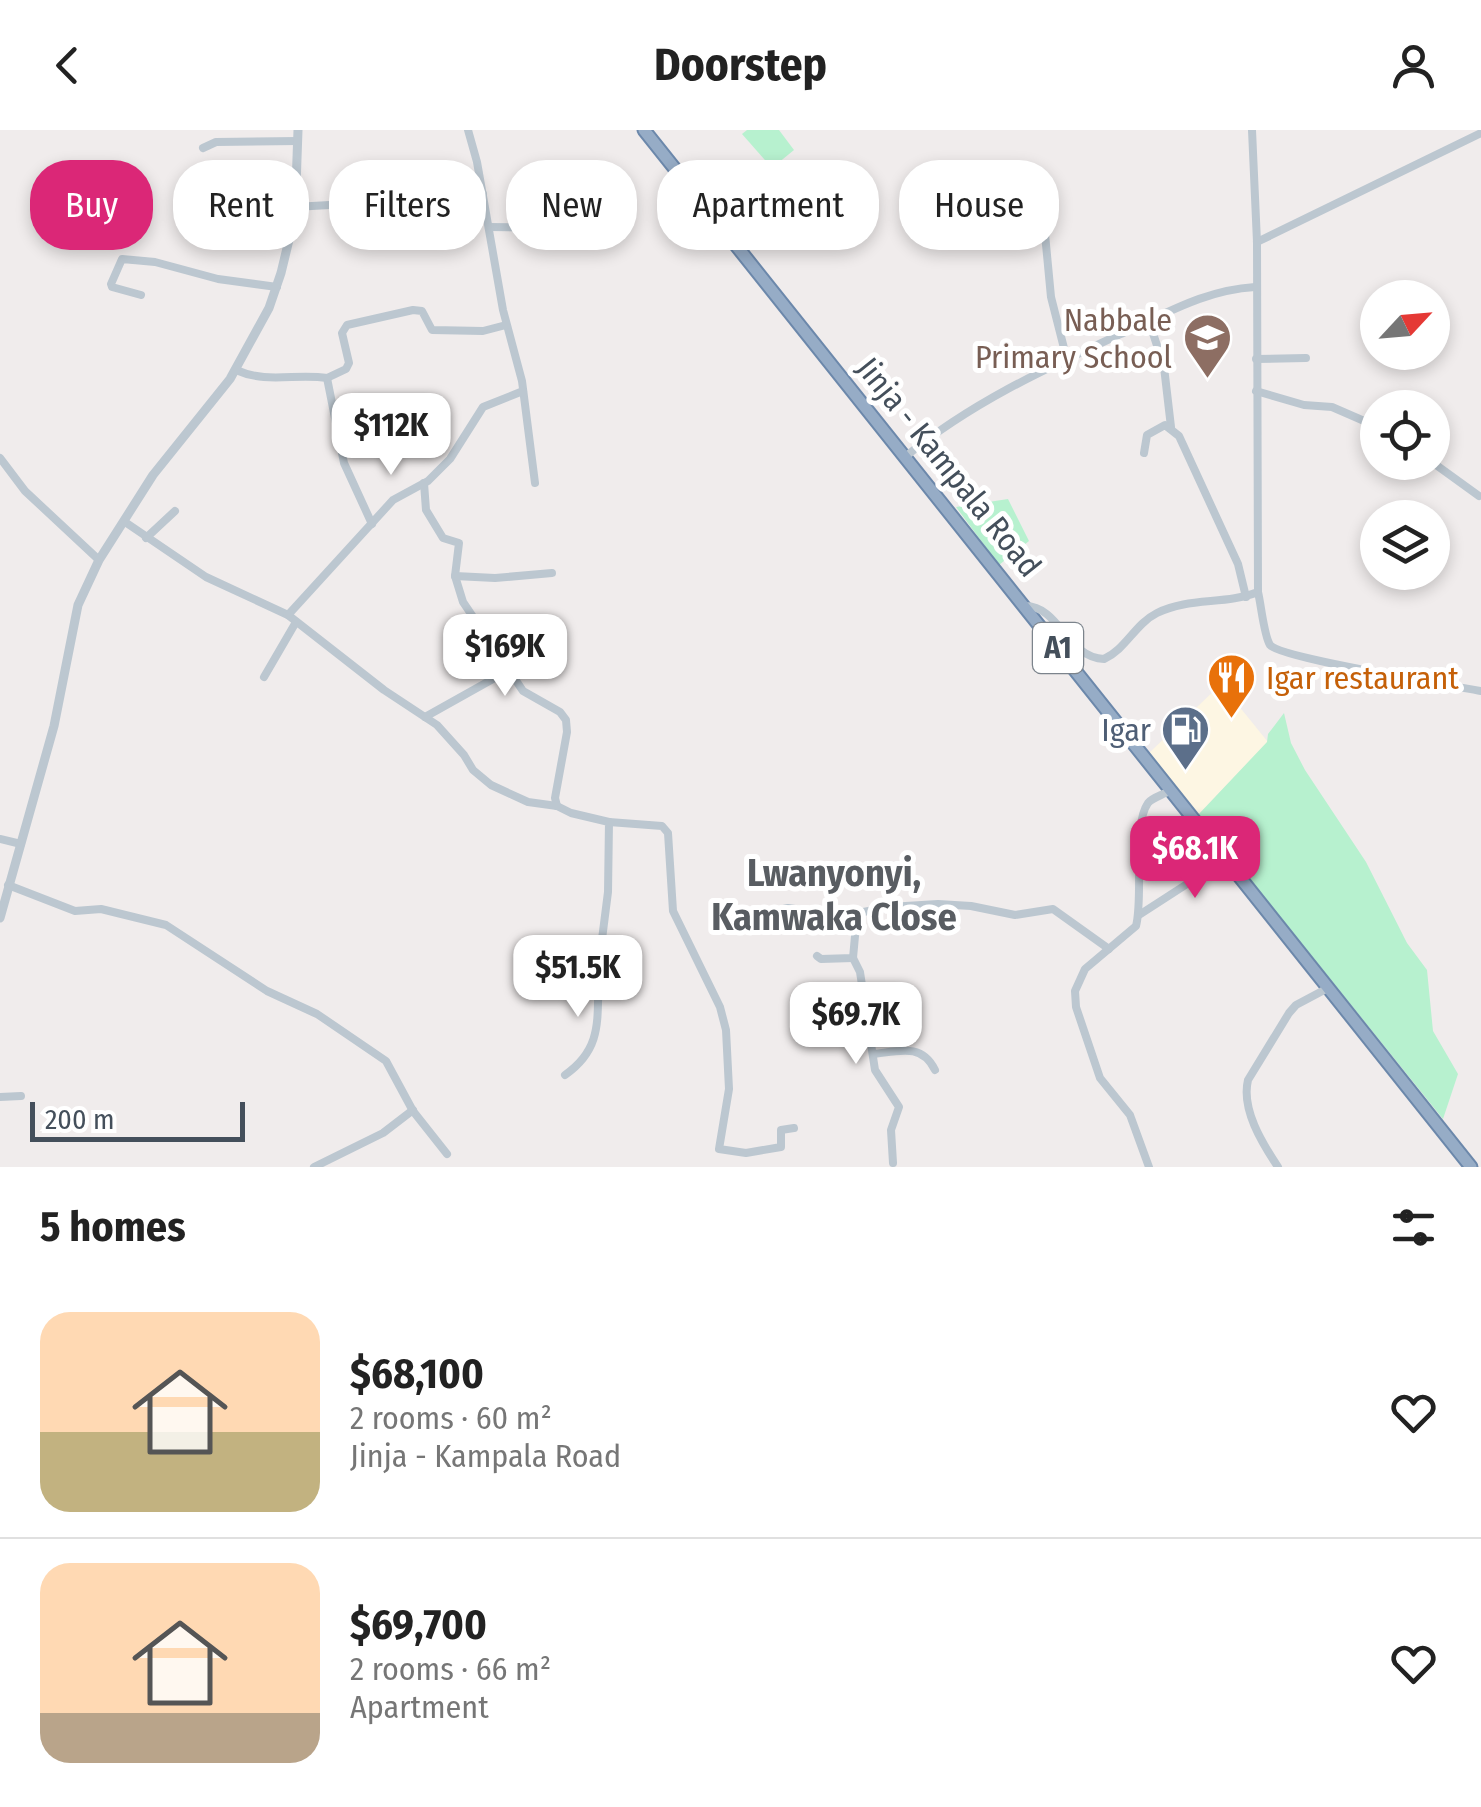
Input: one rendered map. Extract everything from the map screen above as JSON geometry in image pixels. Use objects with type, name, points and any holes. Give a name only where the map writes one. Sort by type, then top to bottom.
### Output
[{"type":"highway","name":"Jinja - Kampala Road","points":[[644,130],[1472,1167]]},
{"type":"street","points":[[468,130],[475,160]]},
{"type":"street","points":[[1252,130],[1257,242],[1258,592],[1268,639],[1276,649],[1344,666],[1481,692]]},
{"type":"street","points":[[1257,242],[1481,133]]},
{"type":"street","points":[[203,148],[216,142],[298,136]]},
{"type":"street","points":[[486,210],[506,325],[520,370],[535,483]]},
{"type":"street","points":[[489,227],[506,227]]},
{"type":"street","points":[[0,918],[54,726],[78,605],[100,560],[152,475],[236,370],[252,343],[277,287],[285,250]]},
{"type":"street","points":[[1047,250],[1052,297],[1067,360]]},
{"type":"street","points":[[141,295],[112,288],[122,259],[277,287]]},
{"type":"street","points":[[905,457],[949,421],[1067,360],[1212,293],[1255,286]]},
{"type":"street","points":[[236,370],[281,380],[327,378],[346,369],[349,363],[342,333],[348,325],[412,310],[422,311],[432,330],[482,331],[506,325]]},
{"type":"street","points":[[1149,322],[1164,367],[1170,428]]},
{"type":"street","points":[[1256,359],[1306,358]]},
{"type":"street","points":[[327,378],[344,463],[372,524]]},
{"type":"street","points":[[264,677],[292,619],[372,524],[394,500],[424,484],[450,459],[483,407],[522,391]]},
{"type":"street","points":[[1256,391],[1304,405],[1332,407],[1360,419]]},
{"type":"street","points":[[1144,453],[1147,435],[1157,428],[1170,428],[1179,436],[1238,564],[1246,597]]},
{"type":"street","points":[[0,458],[26,491],[100,560]]},
{"type":"street","points":[[1450,475],[1479,496]]},
{"type":"street","points":[[424,484],[426,510],[443,538],[459,542],[455,576],[464,602],[522,691],[560,712],[566,720],[556,806]]},
{"type":"street","points":[[146,538],[175,511]]},
{"type":"street","points":[[124,522],[206,577],[292,619],[452,738],[480,778],[540,806],[556,806],[609,822],[662,826],[668,833],[673,911],[720,1008],[726,1030],[729,1089],[719,1149],[746,1153],[781,1147],[781,1130],[794,1128]]},
{"type":"street","points":[[455,576],[495,578],[552,573]]},
{"type":"street","points":[[1026,606],[1042,609],[1088,656],[1104,659],[1160,612],[1183,604],[1246,597],[1258,592]]},
{"type":"street","points":[[425,717],[509,670]]},
{"type":"street","points":[[1148,1167],[1130,1115],[1100,1078],[1074,991],[1085,969],[1136,926],[1146,807],[1150,800],[1170,791]]},
{"type":"street","points":[[601,947],[608,892],[609,822]]},
{"type":"street","points":[[0,839],[20,844]]},
{"type":"street","points":[[1139,915],[1187,884],[1216,848]]},
{"type":"street","points":[[8,884],[74,911],[101,909],[166,925],[267,990],[317,1014],[389,1066],[412,1110],[447,1154]]},
{"type":"street","points":[[731,920],[788,908],[829,916],[938,904],[1015,915],[1053,909],[1109,949]]},
{"type":"street","points":[[858,914],[853,958],[860,972],[875,1070],[900,1107],[891,1130],[893,1163]]},
{"type":"street","points":[[817,956],[821,960],[853,958]]},
{"type":"street","points":[[565,1075],[593,1048],[600,972]]},
{"type":"street","points":[[1278,1167],[1247,1105],[1248,1080],[1296,1004],[1328,988]]},
{"type":"street","points":[[874,1054],[905,1048],[919,1052],[935,1070]]},
{"type":"street","points":[[0,1097],[21,1096]]},
{"type":"street","points":[[314,1167],[383,1133],[412,1110]]},
{"type":"shaded area","points":[[1221,684],[1268,742],[1198,815],[1148,754]]},
{"type":"green space","points":[[747,130],[779,130],[794,150],[782,160],[765,160],[742,134]]},
{"type":"green space","points":[[1008,499],[1029,541],[999,565],[956,507]]},
{"type":"green space","points":[[1284,713],[1291,743],[1305,770],[1366,862],[1407,943],[1427,970],[1433,1031],[1458,1074],[1443,1119],[1198,815],[1267,742],[1268,734]]},
{"type":"place","name":"Nabbale Primary School","points":[[1207,380]]},
{"type":"place","name":"Igar restaurant","points":[[1231,720]]},
{"type":"place","name":"Igar","points":[[1186,772]]},
{"type":"district","name":"Lwanyonyi, Kamwaka Close","points":[[834,894]]}]
